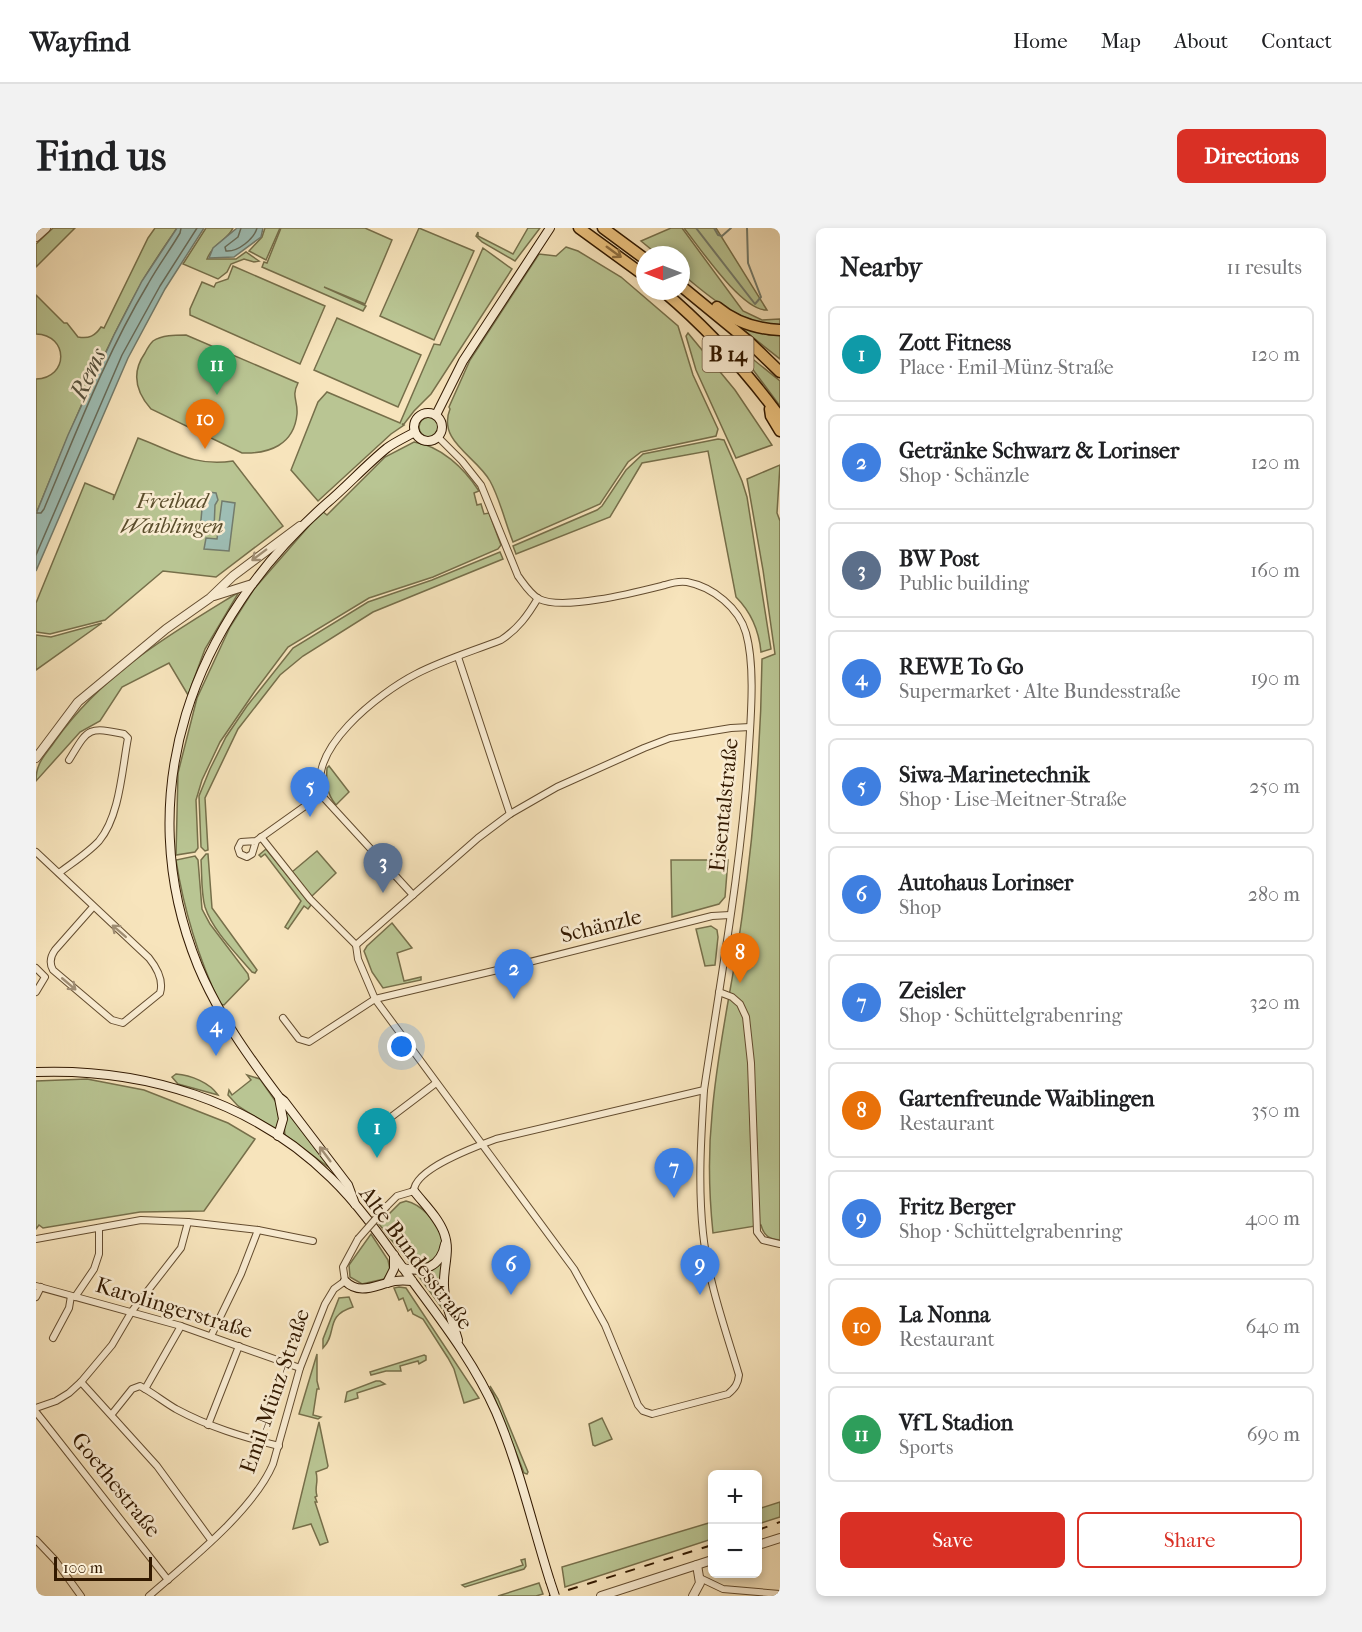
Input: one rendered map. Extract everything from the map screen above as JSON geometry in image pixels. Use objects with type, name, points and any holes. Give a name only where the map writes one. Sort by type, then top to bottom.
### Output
[{"type":"highway","points":[[603,228],[636,252]]},
{"type":"highway","points":[[580,229],[636,269]]},
{"type":"highway","name":"B 14","points":[[690,293],[748,341],[780,372]]},
{"type":"highway","points":[[693,295],[709,300],[722,312],[745,324],[757,328],[780,330]]},
{"type":"highway","name":"B 14","points":[[673,300],[710,335],[780,417]]},
{"type":"highway","points":[[768,401],[771,416],[780,431]]},
{"type":"main road","points":[[436,415],[463,361],[547,231]]},
{"type":"main road","points":[[427,412],[436,415],[442,425],[438,437],[425,440],[415,432],[414,423],[419,416],[427,412]]},
{"type":"main road","points":[[355,1204],[348,1185],[279,1097],[220,1013],[199,967],[178,903],[171,857],[170,812],[177,748],[182,726],[193,691],[209,653],[230,616],[252,584],[307,521],[388,447],[415,432]]},
{"type":"main road","name":"Alte Bundesstraße","points":[[36,1072],[87,1072],[120,1075],[163,1084],[219,1103],[278,1136],[316,1164],[355,1204],[394,1255],[461,1348],[480,1379],[504,1433],[555,1596]]},
{"type":"main road","points":[[278,1136],[283,1119],[279,1097]]},
{"type":"main road","points":[[414,1191],[438,1222],[446,1237],[448,1254],[444,1292],[461,1348]]},
{"type":"main road","points":[[403,1268],[415,1271],[428,1268],[440,1257],[446,1237]]},
{"type":"main road","points":[[387,1283],[394,1269],[394,1255]]},
{"type":"main road","points":[[345,1281],[356,1288],[363,1289],[387,1283],[412,1281]]},
{"type":"street","points":[[36,237],[46,228]]},
{"type":"street","points":[[412,895],[322,794],[321,774],[324,760],[349,727],[380,698],[417,674],[501,640],[512,633],[528,615],[538,598],[526,588],[518,576],[482,485],[438,437]]},
{"type":"street","points":[[36,758],[78,702],[166,629],[210,598],[232,576],[307,521]]},
{"type":"street","name":"Eisentalstraße","points":[[356,945],[358,959],[375,999],[574,1269],[605,1325],[640,1408],[649,1413],[657,1413],[728,1394],[733,1390],[740,1375],[713,1290],[703,1234],[699,1175],[704,1090],[744,815],[750,727],[750,659],[746,631],[734,611],[718,596],[707,589],[686,582],[570,603],[550,602],[538,598]]},
{"type":"street","points":[[210,598],[252,584]]},
{"type":"street","points":[[458,657],[510,814]]},
{"type":"street","points":[[322,794],[259,839],[312,900],[356,945],[412,895],[510,814],[557,787],[670,738],[750,727]]},
{"type":"street","points":[[59,873],[98,841],[106,830],[112,817],[128,738],[124,734],[92,730],[84,736],[69,760]]},
{"type":"street","points":[[36,852],[149,958],[160,978],[161,989],[157,997],[123,1023],[112,1020],[53,970],[50,963],[55,950],[93,907]]},
{"type":"street","name":"Schänzle","points":[[283,1018],[299,1039],[309,1042],[375,999],[712,916],[730,915]]},
{"type":"street","points":[[36,968],[45,977],[36,992]]},
{"type":"street","points":[[719,992],[732,997],[740,1004],[746,1017],[751,1063],[757,1232],[763,1240],[780,1244]]},
{"type":"street","points":[[370,1133],[436,1083]]},
{"type":"street","points":[[345,1281],[343,1267],[358,1239],[398,1196],[414,1191],[414,1184],[420,1176],[481,1144],[529,1130],[704,1090]]},
{"type":"street","points":[[36,1239],[141,1220],[188,1222],[258,1230],[313,1241]]},
{"type":"street","points":[[36,1410],[56,1401],[81,1382],[112,1345],[132,1311],[138,1307],[181,1248],[188,1222]]},
{"type":"street","points":[[53,1338],[73,1296],[94,1269],[99,1254],[99,1228]]},
{"type":"street","points":[[211,1336],[241,1274],[258,1230]]},
{"type":"street","name":"Emil-Münz-Straße","points":[[150,1596],[248,1503],[267,1478],[279,1446],[300,1368],[325,1303],[334,1289],[345,1281]]},
{"type":"street","points":[[36,1297],[38,1287]]},
{"type":"street","name":"Karolingerstraße","points":[[38,1287],[181,1326],[300,1368]]},
{"type":"street","points":[[145,1389],[181,1326]]},
{"type":"street","points":[[208,1425],[239,1346]]},
{"type":"street","points":[[81,1382],[157,1466],[211,1540]]},
{"type":"street","points":[[112,1414],[135,1386],[140,1386],[208,1425],[279,1446]]},
{"type":"street","name":"Goethestraße","points":[[36,1410],[168,1580]]},
{"type":"street","points":[[762,1544],[780,1538]]},
{"type":"street","points":[[36,1540],[55,1560],[81,1596]]},
{"type":"street","points":[[602,1596],[708,1561]]},
{"type":"street","points":[[693,1596],[700,1578],[697,1565]]},
{"type":"street","points":[[700,1578],[723,1592],[780,1594]]},
{"type":"green space","points":[[53,228],[75,228],[36,267],[36,244]]},
{"type":"green space","points":[[155,228],[177,228],[146,275],[112,338],[36,514],[36,379],[47,377],[55,372],[61,356],[55,341],[47,336],[36,334],[36,295],[64,323],[67,323],[78,337],[91,336],[101,327],[104,328]]},
{"type":"green space","points":[[206,228],[233,228],[213,249],[207,259],[236,259],[246,252],[259,261],[244,259],[231,264],[227,272],[218,279],[183,264]]},
{"type":"green space","points":[[265,228],[280,228],[266,260],[249,251],[262,237]]},
{"type":"green space","points":[[281,228],[365,228],[392,240],[365,304],[324,287],[366,306],[363,311],[262,267],[264,262],[267,263]]},
{"type":"green space","points":[[419,228],[474,251],[434,340],[380,316]]},
{"type":"green space","points":[[528,228],[540,228],[515,261],[482,242],[476,236],[478,232],[478,236],[513,254]]},
{"type":"green space","points":[[671,228],[682,228],[743,311],[762,320],[780,319],[780,325],[765,324],[739,315],[690,281],[690,246],[647,246],[641,241]]},
{"type":"green space","points":[[684,228],[716,228],[767,310],[757,308],[734,290]]},
{"type":"green space","points":[[566,247],[578,251],[621,277],[636,290],[636,300],[648,300],[678,326],[693,375],[718,429],[716,436],[641,452],[628,462],[600,504],[513,542],[494,488],[484,472],[453,439],[447,420],[449,407],[470,360],[539,254],[556,256]]},
{"type":"green space","points":[[483,248],[512,269],[431,394],[402,424],[404,425],[391,434],[318,501],[291,470],[318,402],[327,392],[400,423],[434,344],[440,345]]},
{"type":"green space","points":[[233,266],[325,306],[300,364],[190,315],[190,309],[202,282],[214,287],[216,283],[228,279]]},
{"type":"green space","points":[[337,318],[421,355],[398,407],[314,370]]},
{"type":"green space","points":[[736,324],[769,335],[780,335],[780,359]]},
{"type":"green space","points":[[688,333],[735,390],[772,445],[736,458],[696,370],[686,336]]},
{"type":"green space","points":[[186,335],[298,383],[295,392],[297,414],[295,425],[285,440],[278,446],[262,452],[242,453],[151,409],[142,396],[137,382],[141,360],[153,341],[164,336]]},
{"type":"green space","points":[[734,344],[780,381],[780,406]]},
{"type":"green space","points":[[429,417],[436,420],[439,427],[436,434],[429,437],[422,434],[419,427],[422,420]]},
{"type":"green space","name":"Freibad Waiblingen","points":[[138,438],[195,460],[233,461],[283,526],[216,577],[163,571],[105,620],[50,634],[36,632],[36,603],[85,483],[114,495],[113,500]]},
{"type":"green space","points":[[718,439],[724,440],[747,497],[771,649],[761,652],[753,622],[736,597],[708,451],[642,463],[610,517],[516,554],[513,546],[597,510],[626,470],[643,454]]},
{"type":"green space","points":[[414,442],[442,453],[466,474],[479,491],[474,493],[477,505],[481,504],[484,514],[489,513],[501,545],[498,549],[433,577],[369,598],[288,647],[220,742],[202,780],[196,800],[198,848],[195,852],[176,855],[178,773],[197,698],[230,627],[254,589],[322,511],[327,515],[385,457]]},
{"type":"green space","points":[[780,465],[777,513],[780,521],[780,1240],[768,1236],[761,1225],[713,1233],[709,1174],[714,1090],[742,917],[750,852],[760,724],[762,659],[775,654],[747,479]]},
{"type":"green space","points":[[500,552],[503,559],[373,612],[303,656],[280,675],[238,729],[205,798],[208,850],[205,851],[201,847],[199,796],[210,769],[226,737],[247,706],[293,648],[368,602],[432,580]]},
{"type":"green space","points":[[239,592],[205,649],[188,695],[169,663],[122,687],[100,721],[80,732],[36,781],[39,764],[45,755],[74,717],[116,675],[163,640]]},
{"type":"green space","points":[[102,623],[36,670],[36,635],[51,637]]},
{"type":"green space","points":[[329,766],[349,792],[336,805],[327,787],[327,768]]},
{"type":"green space","points":[[266,849],[311,905],[308,909],[304,906],[288,929],[285,927],[301,901],[265,854],[261,857],[259,855]]},
{"type":"green space","points":[[317,851],[336,873],[311,897],[292,872]]},
{"type":"green space","points":[[208,854],[212,908],[257,970],[255,973],[213,925],[205,907],[201,860]]},
{"type":"green space","points":[[195,856],[198,860],[202,909],[210,924],[248,974],[249,979],[224,1005],[220,1004],[205,969],[179,879],[176,860]]},
{"type":"green space","points":[[671,860],[728,860],[725,897],[719,904],[672,917]]},
{"type":"green space","points":[[392,923],[412,948],[397,953],[404,981],[421,977],[421,980],[383,988],[372,972],[364,951]]},
{"type":"green space","points":[[711,926],[717,930],[718,937],[715,965],[705,966],[696,929]]},
{"type":"green space","points":[[176,1074],[200,1080],[218,1095],[178,1084],[172,1077]]},
{"type":"green space","points":[[247,1075],[260,1079],[276,1102],[281,1116],[276,1130],[238,1106],[228,1095],[229,1090],[232,1095],[251,1080]]},
{"type":"green space","points":[[87,1079],[144,1090],[228,1123],[255,1139],[204,1211],[140,1212],[43,1228],[39,1225],[36,1229],[36,1081]]},
{"type":"green space","points":[[284,1103],[331,1169],[285,1135]]},
{"type":"green space","points":[[406,1201],[418,1206],[428,1215],[437,1226],[442,1238],[437,1255],[433,1260],[422,1265],[410,1264],[379,1224],[400,1203]]},
{"type":"green space","points":[[371,1234],[388,1260],[390,1270],[384,1279],[362,1284],[350,1277],[349,1265]]},
{"type":"green space","points":[[445,1254],[445,1307],[442,1308],[417,1274]]},
{"type":"green space","points":[[394,1288],[406,1288],[479,1398],[464,1403],[454,1369],[448,1358],[423,1319],[413,1314],[411,1309],[408,1311],[403,1298],[399,1300]]},
{"type":"green space","points":[[349,1297],[353,1307],[338,1315],[330,1337],[323,1348],[323,1339],[339,1298]]},
{"type":"green space","points":[[317,1354],[319,1389],[317,1389],[313,1415],[321,1417],[318,1419],[299,1414]]},
{"type":"green space","points":[[424,1355],[426,1360],[419,1364],[418,1361],[400,1366],[401,1371],[386,1371],[371,1375],[370,1372]]},
{"type":"green space","points":[[376,1381],[385,1384],[357,1393],[358,1398],[345,1402],[347,1392]]},
{"type":"green space","points":[[490,1386],[498,1399],[527,1474],[524,1473]]},
{"type":"green space","points":[[602,1418],[612,1439],[595,1446],[589,1424]]},
{"type":"green space","points":[[319,1422],[328,1466],[316,1472],[317,1496],[315,1497],[317,1502],[315,1502],[328,1542],[320,1545],[311,1524],[293,1529]]},
{"type":"green space","points":[[780,1502],[780,1517],[762,1523],[762,1508]]},
{"type":"green space","points":[[708,1523],[708,1540],[565,1587],[562,1567]]},
{"type":"green space","points":[[525,1559],[524,1569],[465,1587],[462,1585],[523,1565],[521,1560]]},
{"type":"green space","points":[[539,1583],[543,1594],[498,1596]]},
{"type":"water","points":[[177,228],[204,228],[165,289],[128,358],[36,571],[36,514],[68,435],[114,335],[142,281]]},
{"type":"water","points":[[237,228],[263,228],[261,237],[234,257],[209,258],[213,248]]},
{"type":"water","points":[[208,492],[216,493],[218,500],[215,505],[214,529],[202,534],[196,527],[201,520],[203,497]]},
{"type":"water","points":[[222,501],[235,503],[229,551],[204,549],[206,538],[217,539]]},
{"type":"waterway","points":[[696,228],[755,304],[761,297],[748,263],[747,228]]},
{"type":"waterway","points":[[714,228],[718,235],[722,236],[731,228]]},
{"type":"railway","points":[[762,1529],[780,1522]]},
{"type":"railway","points":[[549,1596],[708,1546]]},
{"type":"place","name":"VfL Stadion","points":[[217,395]]},
{"type":"place","name":"La Nonna","points":[[205,449]]},
{"type":"place","name":"Siwa-Marinetechnik","points":[[310,817]]},
{"type":"place","name":"BW Post","points":[[383,893]]},
{"type":"place","name":"Gartenfreunde Waiblingen","points":[[740,983]]},
{"type":"place","name":"Getränke Schwarz & Lorinser","points":[[514,999]]},
{"type":"place","name":"REWE To Go","points":[[216,1056]]},
{"type":"place","name":"Zott Fitness","points":[[377,1158]]},
{"type":"place","name":"Zeisler","points":[[674,1198]]},
{"type":"place","name":"Autohaus Lorinser","points":[[511,1295]]},
{"type":"place","name":"Fritz Berger","points":[[700,1295]]},
{"type":"water label","name":"Rems","points":[[88,374]]}]
